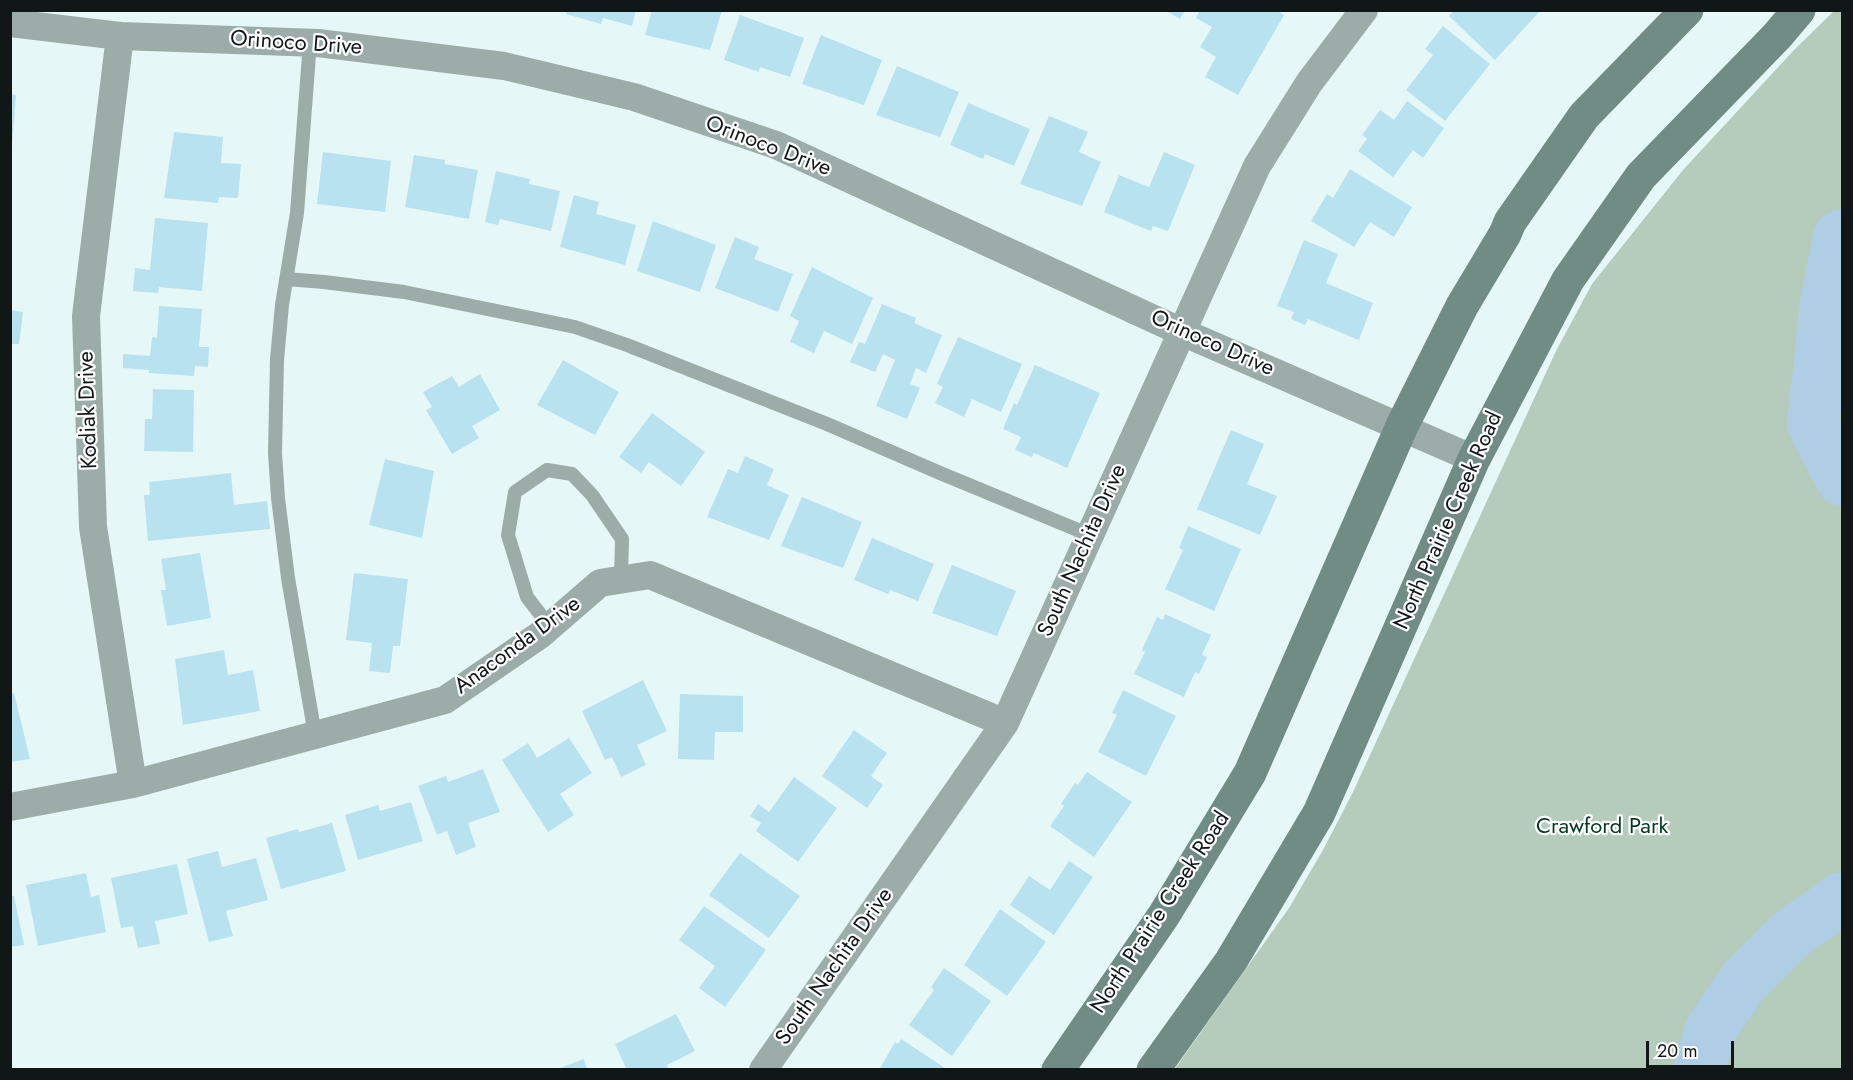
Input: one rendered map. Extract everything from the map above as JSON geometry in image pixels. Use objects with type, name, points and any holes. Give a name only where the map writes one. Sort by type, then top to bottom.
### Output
[{"type":"main road","name":"North Prairie Creek Road","points":[[1058,1070],[1164,915],[1250,773],[1402,426],[1462,306],[1510,222],[1584,116],[1687,10]]},
{"type":"main road","name":"North Prairie Creek Road","points":[[1153,1070],[1231,961],[1319,813],[1474,459],[1568,280],[1641,176],[1777,36],[1798,10]]},
{"type":"street","name":"South Nachita Drive","points":[[763,1070],[1005,723],[1257,166],[1309,83],[1364,10]]},
{"type":"street","name":"Orinoco Drive","points":[[10,23],[120,36],[310,42],[504,66],[645,101],[776,146],[1182,332],[1474,459]]},
{"type":"street","name":"Kodiak Drive","points":[[120,36],[86,316],[93,527],[133,784]]},
{"type":"street","name":"Anaconda Drive","points":[[10,807],[133,784],[445,700],[540,635],[600,583],[650,575],[1005,723]]},
{"type":"lane","points":[[310,42],[297,213],[282,305],[277,360],[275,453],[288,578],[315,735]]},
{"type":"lane","points":[[286,279],[404,292],[575,327],[828,424],[939,473],[1090,535]]},
{"type":"lane","points":[[550,627],[527,597],[508,535],[515,492],[547,470],[572,474],[592,495],[622,539],[621,580]]},
{"type":"green space","name":"Crawford Park","points":[[1834,11],[1842,11],[1842,1069],[1174,1070],[1289,908],[1323,850],[1353,792],[1556,351],[1592,284],[1683,170],[1794,50]]},
{"type":"building","points":[[567,10],[636,10],[632,26],[603,18],[601,24],[566,14]]},
{"type":"building","points":[[652,10],[722,10],[710,50],[645,35]]},
{"type":"building","points":[[1165,10],[1185,10],[1180,19]]},
{"type":"building","points":[[1200,10],[1276,10],[1284,15],[1238,95],[1205,77],[1216,57],[1200,47],[1212,27],[1196,18]]},
{"type":"building","points":[[1454,10],[1541,10],[1495,60],[1449,16]]},
{"type":"building","points":[[740,15],[804,38],[790,77],[760,67],[759,72],[724,60]]},
{"type":"building","points":[[1443,26],[1490,64],[1445,121],[1406,90],[1433,55],[1425,49]]},
{"type":"building","points":[[821,35],[882,60],[864,105],[802,84]]},
{"type":"building","points":[[897,66],[959,92],[940,137],[876,115]]},
{"type":"building","points":[[10,94],[16,95],[12,145],[10,145]]},
{"type":"building","points":[[1407,101],[1444,128],[1423,158],[1413,150],[1393,177],[1358,151],[1367,139],[1362,135],[1380,110],[1394,120]]},
{"type":"building","points":[[968,103],[1030,129],[1014,166],[985,154],[983,159],[950,145]]},
{"type":"building","points":[[1049,116],[1088,132],[1079,152],[1101,162],[1082,206],[1020,184]]},
{"type":"building","points":[[174,132],[223,137],[221,163],[241,164],[238,198],[219,197],[218,203],[164,198]]},
{"type":"building","points":[[323,152],[391,161],[385,212],[317,204]]},
{"type":"building","points":[[1164,152],[1195,165],[1168,231],[1153,226],[1151,231],[1104,212],[1119,175],[1149,187]]},
{"type":"building","points":[[414,155],[445,160],[445,164],[478,170],[469,219],[405,207]]},
{"type":"building","points":[[1350,169],[1412,207],[1394,237],[1370,222],[1354,247],[1311,221],[1327,194],[1333,198]]},
{"type":"building","points":[[496,171],[530,179],[529,184],[560,191],[551,231],[500,219],[498,225],[485,222]]},
{"type":"building","points":[[574,195],[599,202],[596,214],[636,225],[625,265],[560,247]]},
{"type":"building","points":[[155,218],[208,223],[202,291],[159,287],[158,293],[133,291],[135,268],[150,270]]},
{"type":"building","points":[[653,221],[716,245],[700,292],[637,271]]},
{"type":"building","points":[[735,237],[759,247],[754,259],[793,274],[778,312],[715,288]]},
{"type":"building","points":[[1304,240],[1338,254],[1326,283],[1373,303],[1359,340],[1308,319],[1305,325],[1291,319],[1294,312],[1277,306]]},
{"type":"building","points":[[812,267],[873,298],[852,344],[824,331],[814,353],[790,342],[799,321],[790,316]]},
{"type":"building","points":[[882,304],[916,318],[914,323],[942,335],[926,373],[916,368],[910,384],[920,388],[907,419],[876,406],[895,360],[883,354],[875,372],[850,362],[859,342],[865,344]]},
{"type":"building","points":[[159,306],[202,309],[199,347],[209,347],[208,367],[195,366],[194,376],[149,373],[149,370],[123,368],[123,354],[150,356],[152,337],[157,338]]},
{"type":"building","points":[[10,310],[23,312],[19,344],[10,344]]},
{"type":"building","points":[[958,337],[1022,364],[1001,412],[972,399],[964,417],[935,403],[943,387],[937,384]]},
{"type":"building","points":[[563,360],[619,392],[595,435],[537,405]]},
{"type":"building","points":[[1035,365],[1100,393],[1067,468],[1034,453],[1032,457],[1015,450],[1021,437],[1003,429]]},
{"type":"building","points":[[480,374],[500,410],[472,426],[479,438],[452,454],[426,410],[432,407],[423,392],[452,376],[459,387]]},
{"type":"building","points":[[153,389],[194,390],[193,452],[144,451],[145,419],[152,419]]},
{"type":"building","points":[[652,413],[705,452],[681,486],[649,462],[641,473],[619,457]]},
{"type":"building","points":[[1231,430],[1264,444],[1247,484],[1277,496],[1260,535],[1197,509]]},
{"type":"building","points":[[745,456],[774,469],[767,485],[789,495],[769,540],[707,517],[728,469],[738,473]]},
{"type":"building","points":[[385,459],[434,471],[422,538],[369,525]]},
{"type":"building","points":[[231,473],[234,505],[267,501],[270,529],[148,541],[144,495],[150,495],[149,482]]},
{"type":"building","points":[[802,497],[862,522],[843,568],[781,546]]},
{"type":"building","points":[[1188,526],[1241,549],[1214,611],[1165,589],[1183,550],[1179,548]]},
{"type":"building","points":[[872,538],[934,564],[918,601],[890,590],[888,594],[854,580]]},
{"type":"building","points":[[200,553],[211,618],[167,626],[161,590],[166,590],[161,559]]},
{"type":"building","points":[[952,565],[1016,591],[997,636],[932,613]]},
{"type":"building","points":[[354,573],[408,579],[400,646],[393,646],[390,673],[369,671],[372,643],[346,640]]},
{"type":"building","points":[[1165,614],[1211,635],[1202,655],[1207,657],[1199,674],[1195,672],[1184,697],[1134,674],[1145,652],[1142,650],[1157,617],[1163,620]]},
{"type":"building","points":[[224,650],[228,675],[253,670],[260,711],[183,725],[175,659]]},
{"type":"building","points":[[643,680],[667,731],[637,745],[646,765],[621,777],[612,757],[605,760],[582,711]]},
{"type":"building","points":[[1123,690],[1176,716],[1146,776],[1098,752],[1117,715],[1112,713]]},
{"type":"building","points":[[14,693],[30,759],[10,762],[10,694]]},
{"type":"building","points":[[680,694],[743,696],[743,732],[715,732],[714,760],[678,759]]},
{"type":"building","points":[[854,730],[887,753],[871,776],[883,785],[867,808],[822,776]]},
{"type":"building","points":[[569,738],[592,773],[560,794],[574,815],[548,832],[502,760],[528,743],[537,758]]},
{"type":"building","points":[[483,769],[500,812],[468,823],[476,847],[456,855],[447,831],[437,835],[418,786],[446,776],[448,782]]},
{"type":"building","points":[[1087,772],[1132,802],[1094,857],[1050,826],[1064,806],[1061,804],[1075,783],[1078,785]]},
{"type":"building","points":[[794,777],[837,808],[798,862],[756,831],[761,823],[750,816],[758,804],[769,812]]},
{"type":"building","points":[[411,802],[423,841],[358,860],[345,815],[378,805],[380,811]]},
{"type":"building","points":[[332,823],[346,871],[281,889],[266,838]]},
{"type":"building","points":[[218,851],[222,867],[256,858],[268,900],[226,911],[233,936],[209,942],[187,859]]},
{"type":"building","points":[[740,853],[800,896],[769,938],[709,895]]},
{"type":"building","points":[[1069,861],[1093,877],[1054,935],[1010,905],[1029,876],[1050,890]]},
{"type":"building","points":[[177,864],[188,914],[155,921],[160,944],[138,948],[133,926],[121,928],[111,878]]},
{"type":"building","points":[[86,873],[91,897],[99,895],[106,932],[38,946],[26,885]]},
{"type":"building","points":[[10,896],[14,896],[24,945],[10,947]]},
{"type":"building","points":[[704,906],[766,950],[725,1007],[699,988],[715,966],[679,940]]},
{"type":"building","points":[[1000,909],[1046,942],[1007,996],[964,965]]},
{"type":"building","points":[[944,968],[991,1001],[952,1056],[909,1025],[934,990],[931,987]]},
{"type":"building","points":[[676,1014],[695,1051],[667,1065],[669,1070],[627,1070],[615,1044]]},
{"type":"building","points":[[901,1039],[945,1068],[944,1070],[879,1070],[895,1042],[898,1044]]},
{"type":"building","points":[[584,1059],[587,1070],[557,1070],[557,1069]]},
{"type":"waterway","points":[[1842,235],[1839,237],[1826,303],[1813,425],[1842,480]]},
{"type":"waterway","points":[[1699,1070],[1711,1029],[1743,982],[1791,934],[1842,898]]}]
